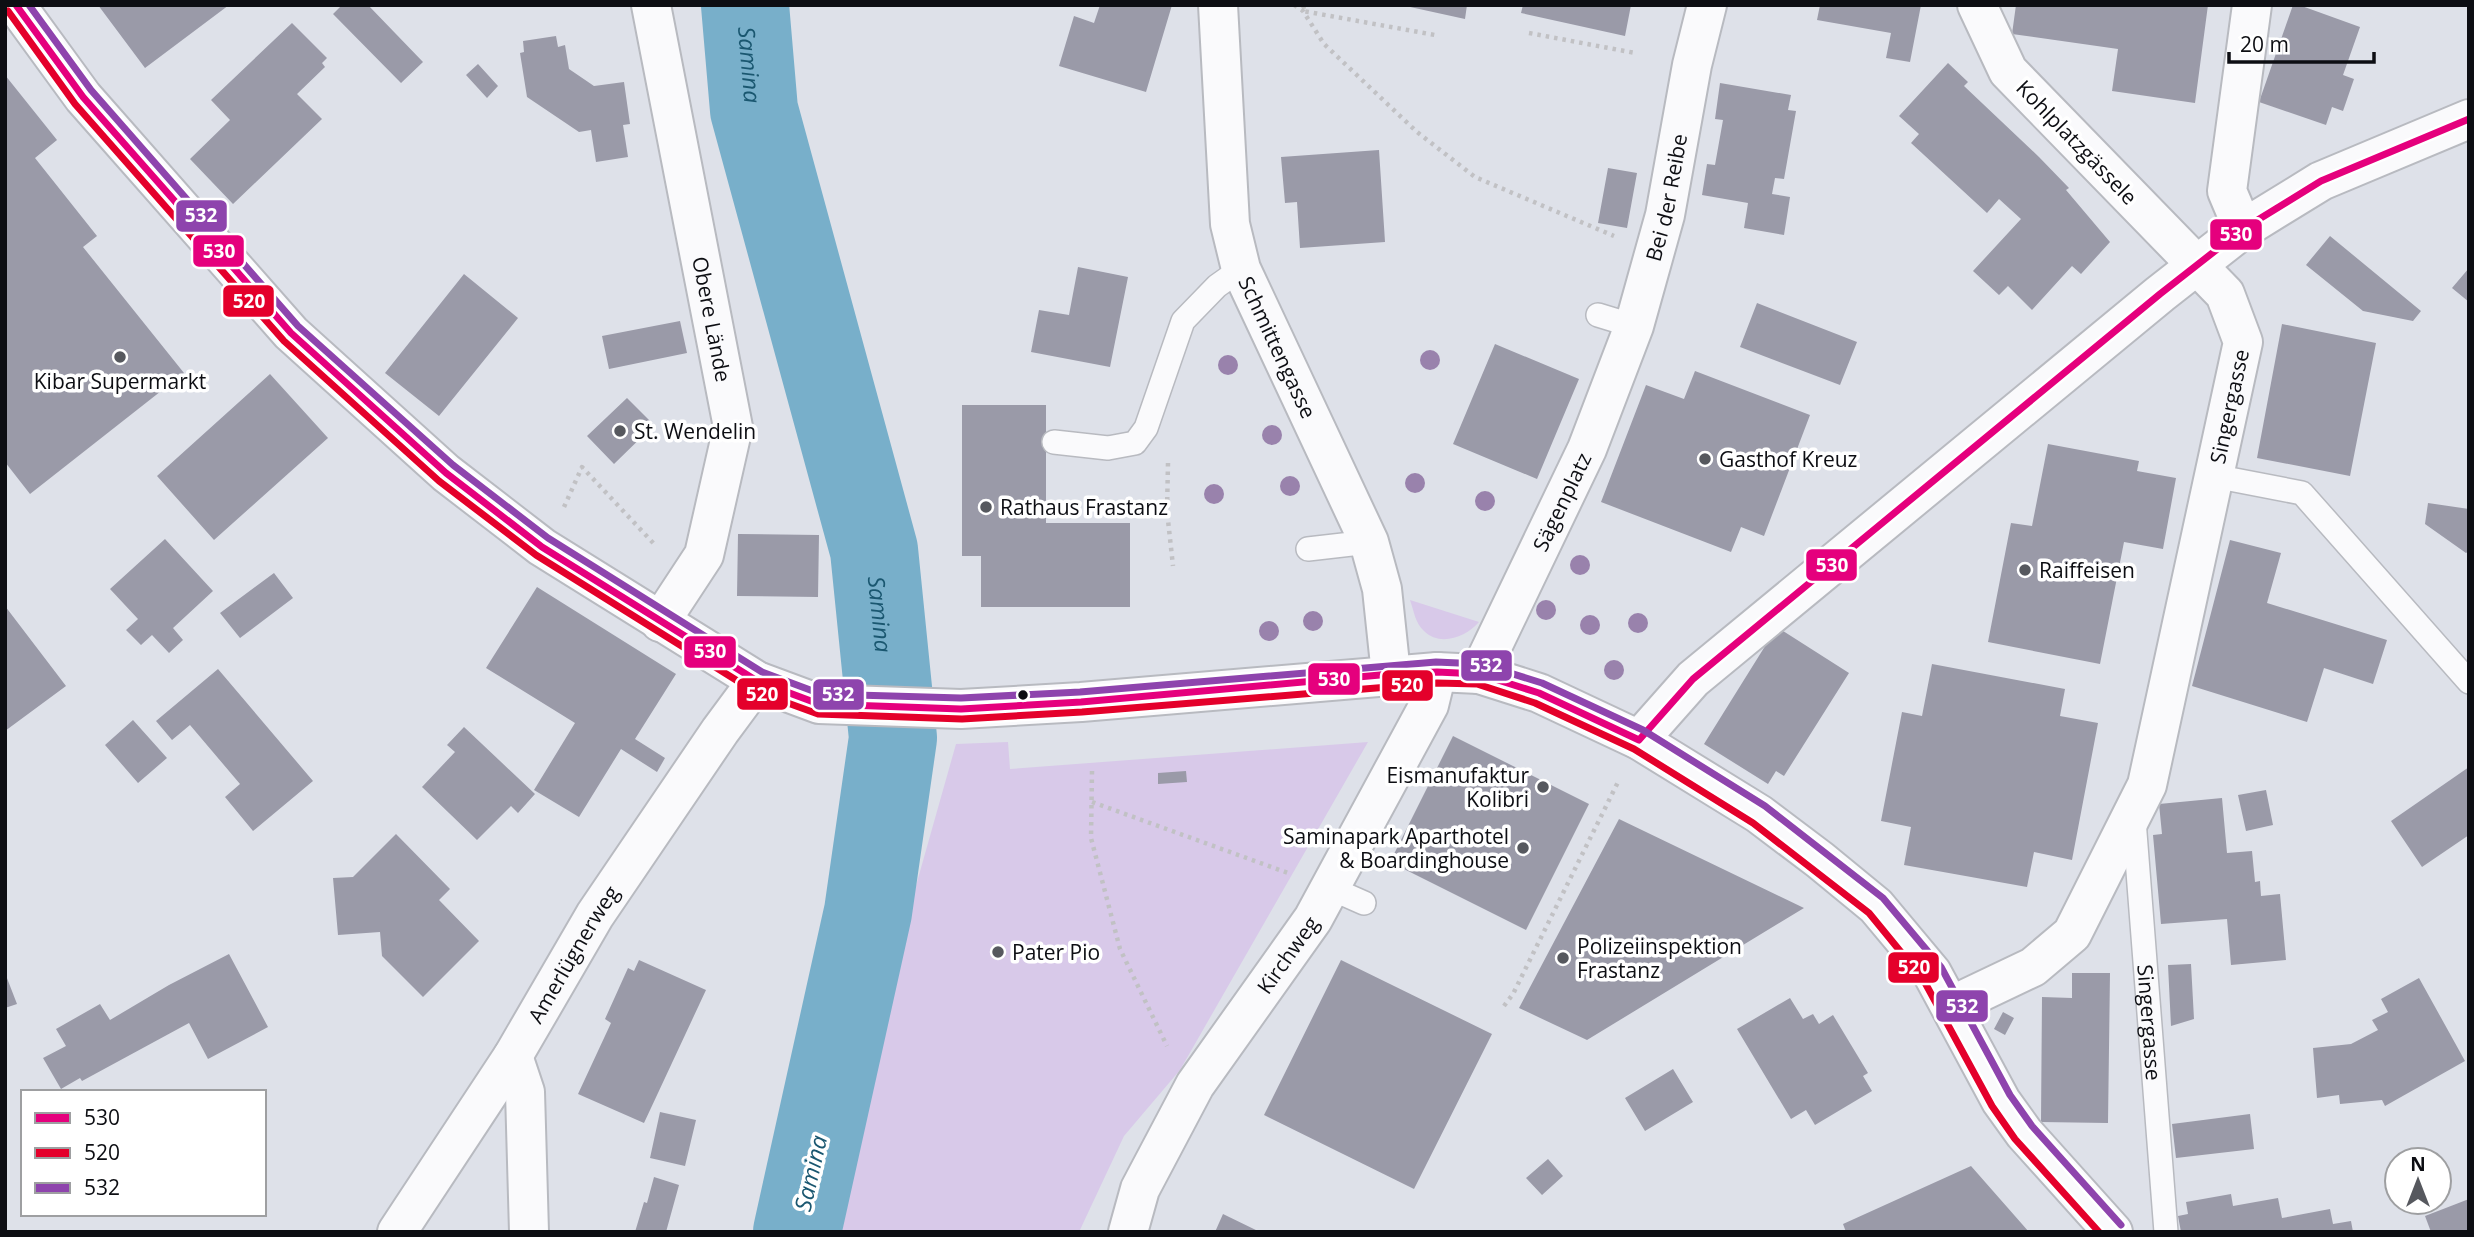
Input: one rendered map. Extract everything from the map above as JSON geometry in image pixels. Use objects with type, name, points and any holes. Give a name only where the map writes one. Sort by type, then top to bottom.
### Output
[{"type":"street","points":[[16,5],[83,97],[291,333],[446,473],[542,547],[757,681],[819,704],[961,709],[1094,701],[1437,672],[1479,674],[1539,693],[1639,740],[1759,814],[1876,906],[1932,973],[2001,1101],[2024,1133],[2113,1232]]},
{"type":"street","name":"Obere Lände","points":[[651,5],[733,427],[704,555],[660,622]]},
{"type":"street","name":"Schmittengasse","points":[[1218,5],[1230,224],[1241,270],[1369,542],[1382,589],[1391,674]]},
{"type":"street","name":"Bei der Reibe","points":[[1616,320],[1665,215],[1692,65],[1707,5]]},
{"type":"street","name":"Kohlplatzgässele","points":[[1977,5],[2008,71],[2196,265]]},
{"type":"street","points":[[2243,229],[2227,191],[2252,5]]},
{"type":"street","points":[[1639,740],[1693,679],[2243,229],[2321,181],[2469,119]]},
{"type":"street","name":"Singergasse","points":[[1951,1006],[2033,967],[2072,934],[2147,785],[2243,342],[2225,295],[2196,265]]},
{"type":"street","name":"Sägenplatz","points":[[1479,674],[1587,449],[1616,320]]},
{"type":"street","name":"Kirchweg","points":[[1128,1232],[1140,1189],[1195,1086],[1313,919],[1429,705],[1437,672]]},
{"type":"street","name":"Amerlügnerweg","points":[[397,1232],[513,1056],[595,915],[757,681]]},
{"type":"street","points":[[513,1056],[525,1092],[529,1232]]},
{"type":"lane","points":[[1054,442],[1108,449],[1135,443],[1146,428],[1183,321],[1217,286],[1241,270]]},
{"type":"lane","name":"Singergasse","points":[[2214,476],[2302,493],[2469,682]]},
{"type":"lane","points":[[1308,549],[1369,542]]},
{"type":"lane","name":"Singergasse","points":[[2133,811],[2166,1232]]},
{"type":"lane","points":[[1330,888],[1364,903]]},
{"type":"path","points":[[1294,5],[1435,35]]},
{"type":"path","points":[[1303,8],[1324,44],[1417,132],[1475,177],[1619,238]]},
{"type":"path","points":[[1529,33],[1635,52]]},
{"type":"path","points":[[563,510],[582,467],[659,548]]},
{"type":"path","points":[[1092,771],[1091,838],[1120,949],[1180,1070],[1195,1086]]},
{"type":"path","points":[[1504,1006],[1513,993],[1620,777]]},
{"type":"path","points":[[1092,802],[1330,888]]},
{"type":"shaded area","points":[[1410,600],[1479,622],[1467,632],[1453,638],[1430,636],[1417,621]]},
{"type":"shaded area","points":[[1008,742],[1010,769],[1368,742],[1180,1070],[1124,1136],[1079,1232],[842,1232],[895,960],[956,744]]},
{"type":"building","points":[[98,5],[229,5],[145,68]]},
{"type":"building","points":[[342,5],[368,5],[423,62],[401,83],[333,14]]},
{"type":"building","points":[[1100,5],[1172,5],[1146,92],[1059,66],[1074,16],[1094,23]]},
{"type":"building","points":[[1401,5],[1467,5],[1465,19]]},
{"type":"building","points":[[1523,5],[1631,5],[1625,36],[1521,13]]},
{"type":"building","points":[[1820,5],[1921,5],[1910,62],[1886,58],[1891,33],[1817,20]]},
{"type":"building","points":[[2016,5],[2208,5],[2195,103],[2112,91],[2118,49],[2012,34]]},
{"type":"building","points":[[2293,5],[2360,27],[2343,75],[2354,79],[2343,111],[2332,107],[2326,125],[2259,102]]},
{"type":"building","points":[[292,23],[327,58],[322,63],[325,67],[297,94],[322,119],[233,204],[190,159],[230,120],[211,100]]},
{"type":"building","points":[[556,36],[558,47],[565,45],[569,69],[594,86],[624,82],[630,124],[623,125],[628,157],[596,162],[591,130],[579,132],[527,97],[520,53],[524,52],[523,41]]},
{"type":"building","points":[[1948,63],[1968,82],[1964,86],[2069,188],[2066,190],[2110,242],[2081,274],[2072,266],[2032,310],[2008,286],[1999,295],[1973,271],[2021,219],[1999,199],[1987,213],[1911,143],[1919,134],[1899,116]]},
{"type":"building","points":[[478,64],[498,86],[487,98],[466,75]]},
{"type":"building","points":[[5,75],[57,140],[35,158],[97,236],[83,247],[184,373],[30,494],[5,462]]},
{"type":"building","points":[[1720,83],[1791,95],[1788,110],[1796,111],[1784,179],[1775,178],[1772,194],[1790,197],[1784,235],[1744,228],[1748,203],[1702,195],[1707,164],[1715,165],[1723,120],[1715,119]]},
{"type":"building","points":[[1379,150],[1385,242],[1300,248],[1297,202],[1285,203],[1281,157]]},
{"type":"building","points":[[1608,168],[1637,173],[1627,228],[1598,223]]},
{"type":"building","points":[[2330,236],[2421,311],[2413,321],[2363,311],[2306,265]]},
{"type":"building","points":[[1078,267],[1128,277],[1110,367],[1031,352],[1039,310],[1069,315]]},
{"type":"building","points":[[2469,268],[2469,302],[2452,288]]},
{"type":"building","points":[[464,274],[518,318],[439,416],[385,373]]},
{"type":"building","points":[[1757,303],[1857,342],[1840,385],[1740,347]]},
{"type":"building","points":[[680,321],[687,353],[609,369],[602,336]]},
{"type":"building","points":[[2282,324],[2376,343],[2350,476],[2257,458]]},
{"type":"building","points":[[1495,344],[1579,379],[1537,479],[1453,444]]},
{"type":"building","name":"Gasthof Kreuz","points":[[1695,371],[1810,415],[1764,536],[1741,527],[1731,552],[1601,502],[1646,385],[1684,399]]},
{"type":"building","points":[[270,374],[328,438],[214,540],[157,476]]},
{"type":"building","name":"St. Wendelin","points":[[627,398],[654,425],[614,464],[587,436]]},
{"type":"building","points":[[962,405],[1046,405],[1046,523],[1130,523],[1130,607],[981,607],[981,556],[962,556]]},
{"type":"building","points":[[2048,444],[2139,461],[2137,471],[2176,478],[2163,549],[2124,542],[2100,664],[1988,642],[2011,523],[2032,526]]},
{"type":"building","points":[[2428,503],[2469,509],[2469,551],[2466,553],[2425,524]]},
{"type":"building","points":[[738,534],[819,535],[818,597],[737,596]]},
{"type":"building","points":[[165,539],[213,591],[173,628],[183,640],[169,653],[152,635],[141,645],[126,630],[138,619],[110,589]]},
{"type":"building","points":[[2230,540],[2281,553],[2267,603],[2387,640],[2373,684],[2324,668],[2307,722],[2192,686]]},
{"type":"building","points":[[274,573],[293,598],[240,638],[220,613]]},
{"type":"building","points":[[537,587],[676,674],[635,739],[665,758],[657,772],[621,749],[579,817],[534,790],[575,723],[486,668]]},
{"type":"building","points":[[5,606],[66,686],[5,731]]},
{"type":"building","points":[[1777,627],[1849,673],[1784,776],[1776,771],[1768,784],[1704,744]]},
{"type":"building","points":[[1932,664],[2065,689],[2060,716],[2098,723],[2072,860],[2034,852],[2027,887],[1904,865],[1911,827],[1881,821],[1902,712],[1922,716]]},
{"type":"building","points":[[218,669],[313,781],[253,831],[225,797],[240,784],[190,725],[172,740],[156,721]]},
{"type":"building","points":[[133,720],[167,758],[138,783],[105,745]]},
{"type":"building","points":[[464,727],[535,794],[518,813],[511,806],[477,840],[422,787],[455,752],[447,745]]},
{"type":"building","points":[[1453,736],[1589,804],[1526,930],[1390,862]]},
{"type":"building","points":[[2469,767],[2469,835],[2422,867],[2391,821]]},
{"type":"building","points":[[1186,771],[1187,782],[1158,784],[1158,773]]},
{"type":"building","points":[[2266,790],[2273,825],[2246,831],[2238,795]]},
{"type":"building","points":[[2222,798],[2227,853],[2252,851],[2255,882],[2260,881],[2261,896],[2280,894],[2286,960],[2231,965],[2227,919],[2161,924],[2153,835],[2162,834],[2159,804]]},
{"type":"building","points":[[1619,819],[1804,908],[1587,1040],[1519,1008]]},
{"type":"building","points":[[396,834],[450,889],[439,900],[479,941],[423,997],[382,956],[380,932],[338,935],[333,878],[353,877]]},
{"type":"building","points":[[229,954],[268,1027],[208,1059],[189,1023],[82,1081],[80,1078],[61,1089],[43,1058],[66,1046],[56,1029],[100,1004],[110,1020]]},
{"type":"building","points":[[639,960],[706,990],[644,1123],[578,1094],[611,1023],[605,1019],[628,968],[634,971]]},
{"type":"building","points":[[1341,960],[1492,1034],[1414,1189],[1264,1115]]},
{"type":"building","points":[[2191,964],[2194,1019],[2171,1026],[2168,965]]},
{"type":"building","points":[[5,973],[17,1004],[5,1008]]},
{"type":"building","points":[[2072,973],[2110,973],[2108,1123],[2041,1122],[2042,997],[2072,998]]},
{"type":"building","points":[[2419,978],[2465,1061],[2385,1106],[2382,1100],[2340,1104],[2339,1095],[2317,1098],[2313,1048],[2351,1044],[2378,1030],[2372,1020],[2388,1012],[2381,999]]},
{"type":"building","points":[[1790,998],[1803,1019],[1813,1014],[1819,1024],[1833,1015],[1868,1073],[1863,1076],[1872,1091],[1815,1125],[1806,1110],[1791,1119],[1737,1029]]},
{"type":"building","points":[[2003,1012],[2014,1018],[2005,1035],[1994,1029]]},
{"type":"building","points":[[1673,1069],[1693,1102],[1645,1131],[1625,1098]]},
{"type":"building","points":[[660,1112],[696,1120],[685,1166],[650,1158]]},
{"type":"building","points":[[2250,1114],[2254,1149],[2176,1158],[2172,1124]]},
{"type":"building","points":[[1548,1159],[1563,1176],[1542,1195],[1526,1178]]},
{"type":"building","points":[[1971,1166],[2029,1232],[1846,1232],[1843,1224]]},
{"type":"building","points":[[654,1177],[679,1185],[666,1232],[635,1232],[644,1202],[647,1203]]},
{"type":"building","points":[[2231,1194],[2233,1206],[2278,1198],[2282,1218],[2330,1209],[2333,1224],[2351,1221],[2353,1232],[2181,1232],[2178,1216],[2188,1214],[2186,1202]]},
{"type":"building","points":[[2469,1199],[2469,1232],[2431,1232],[2425,1216],[2453,1216],[2453,1205]]},
{"type":"building","points":[[1223,1214],[1260,1232],[1215,1232]]},
{"type":"waterway","name":"Samina","points":[[745,5],[754,110],[874,550],[893,738],[868,912],[797,1232]]},
{"type":"transit line","name":"530","points":[[16,5],[83,97],[291,333],[446,473],[542,547],[757,681],[819,704],[961,709],[1081,702],[1391,674],[1479,674],[1539,693],[1639,740]]},
{"type":"transit line","name":"532","points":[[29,5],[91,90],[298,326],[453,465],[548,538],[762,672],[821,694],[961,698],[1080,692],[1436,662],[1481,664],[1542,683],[1643,730],[1765,806],[1883,898],[1941,967],[2010,1095],[2032,1126],[2121,1225]]},
{"type":"transit line","name":"520","points":[[8,11],[75,104],[284,341],[439,481],[536,555],[752,690],[818,714],[962,719],[1437,683],[1477,684],[1535,703],[1634,749],[1753,823],[1869,913],[1923,979],[1992,1106],[2015,1139],[2099,1232]]},
{"type":"transit line","name":"530","points":[[1639,740],[1693,679],[2160,294],[2243,229],[2321,181],[2469,119]]},
{"type":"place","name":"Kibar Supermarkt","points":[[120,357]]},
{"type":"place","name":"St. Wendelin","points":[[620,431]]},
{"type":"place","name":"Gasthof Kreuz","points":[[1705,459]]},
{"type":"place","name":"Rathaus Frastanz","points":[[986,507]]},
{"type":"place","name":"Raiffeisen","points":[[2025,570]]},
{"type":"place","name":"Eismanufaktur Kolibri","points":[[1543,787]]},
{"type":"place","name":"Saminapark Aparthotel & Boardinghouse","points":[[1523,848]]},
{"type":"place","name":"Pater Pio","points":[[998,952]]},
{"type":"place","name":"Polizeiinspektion Frastanz","points":[[1563,958]]}]
